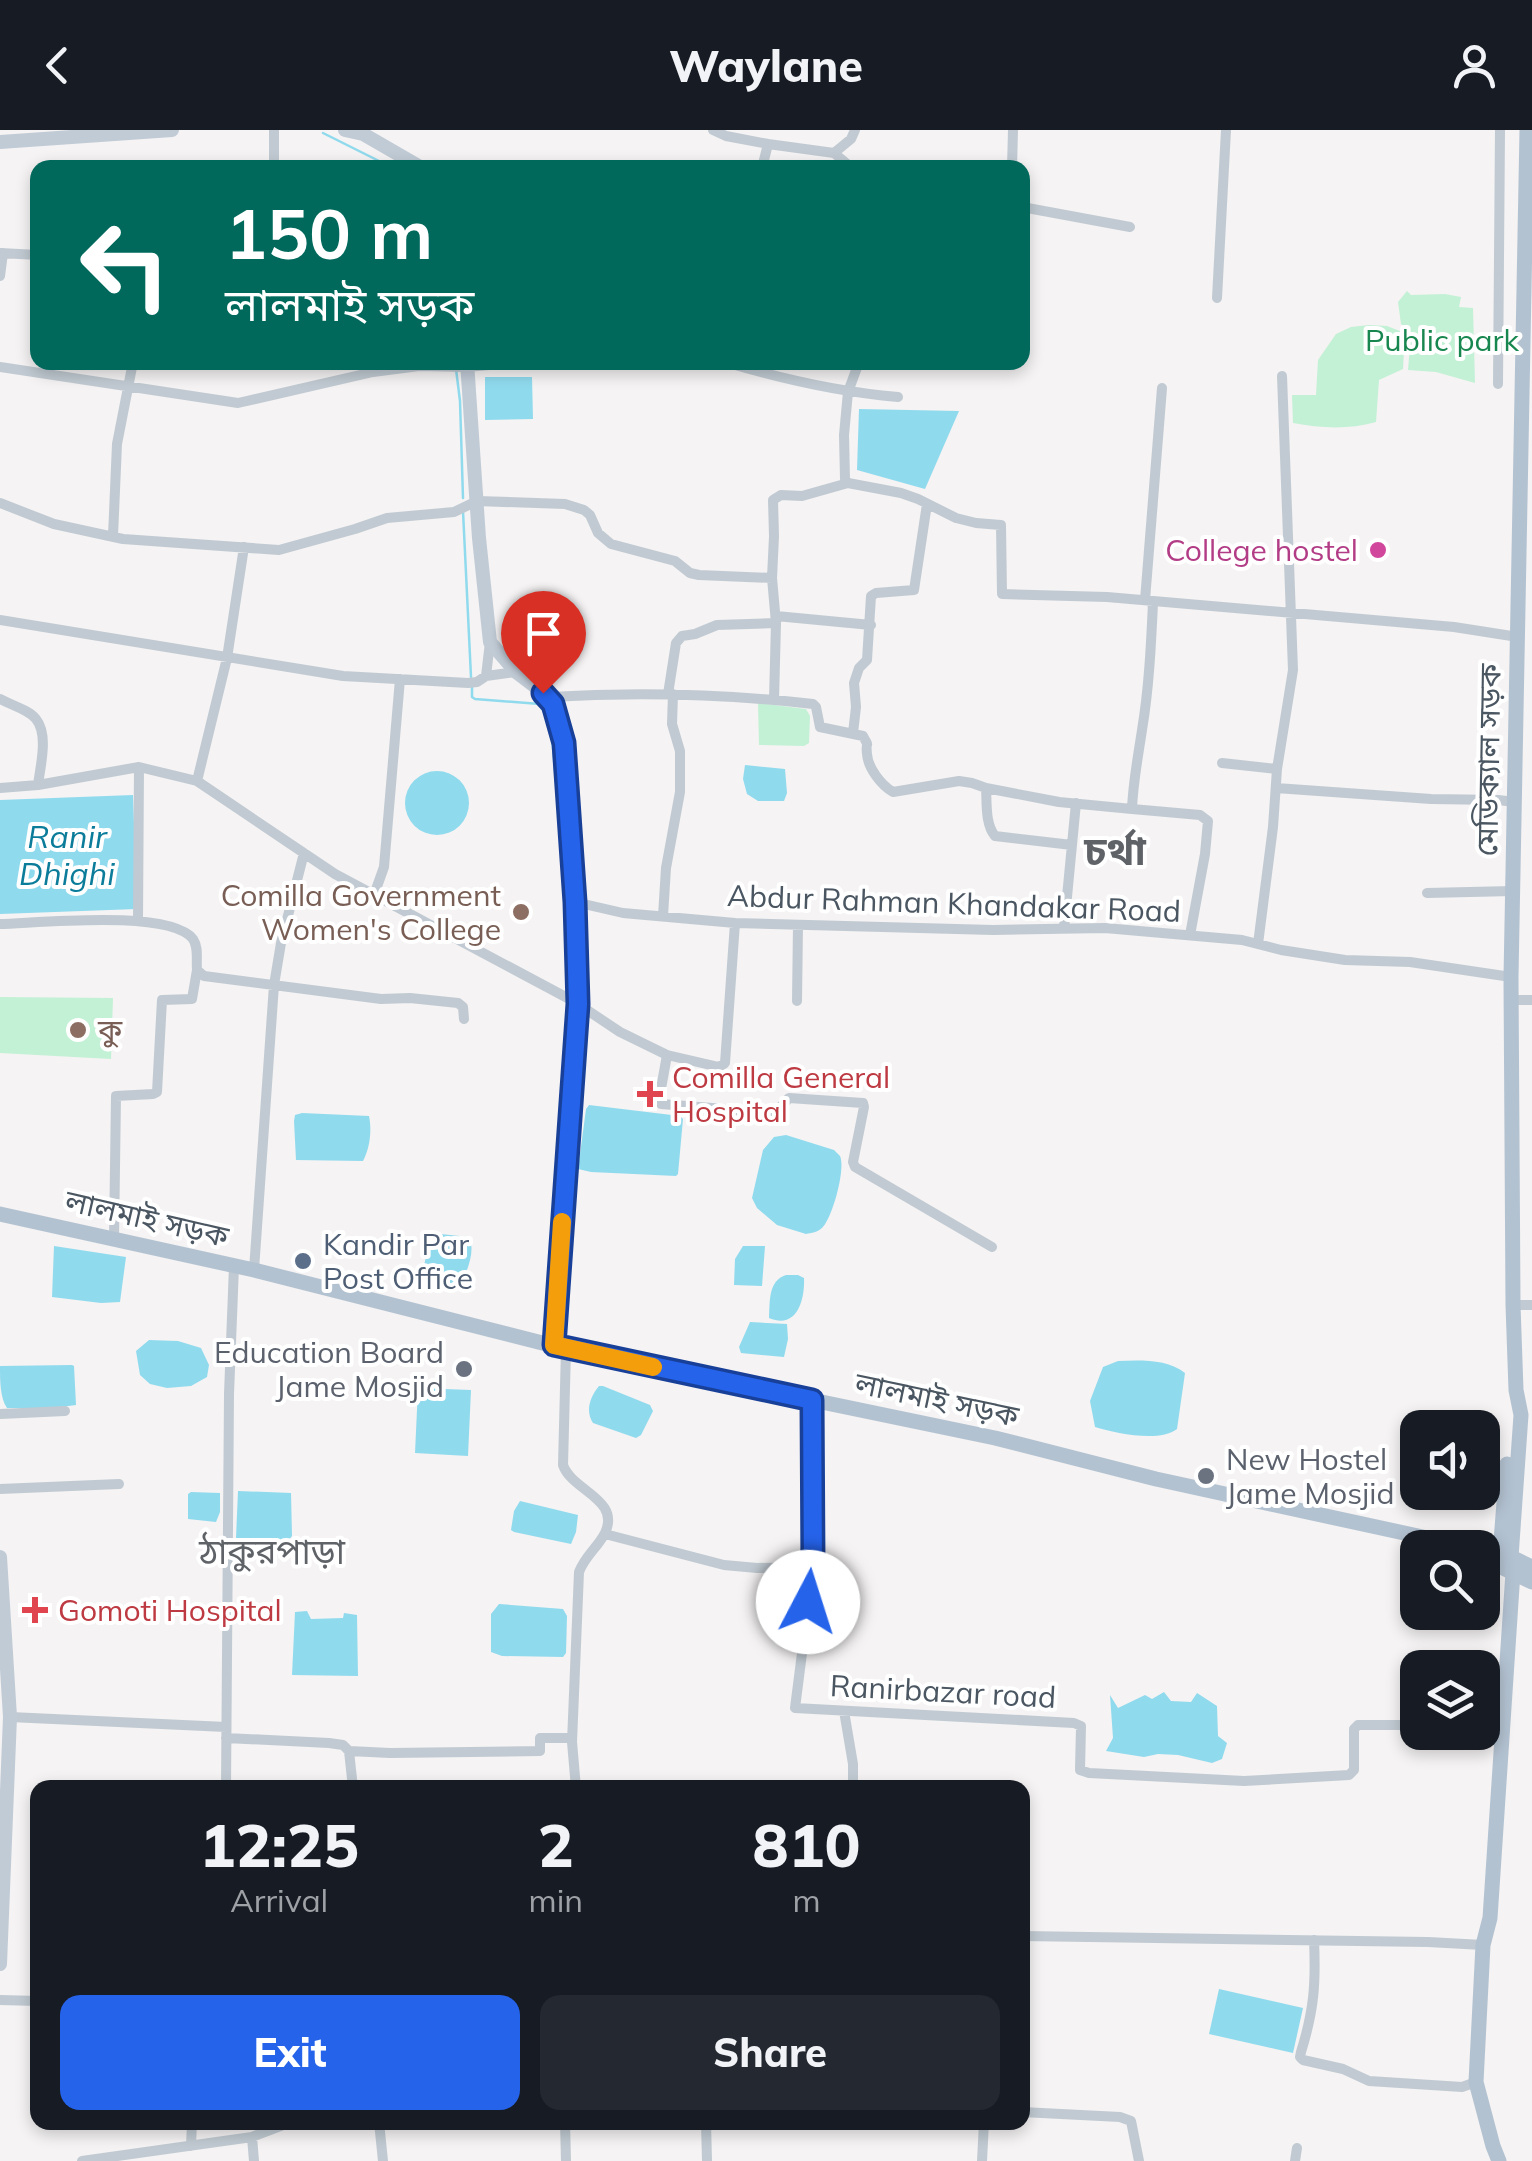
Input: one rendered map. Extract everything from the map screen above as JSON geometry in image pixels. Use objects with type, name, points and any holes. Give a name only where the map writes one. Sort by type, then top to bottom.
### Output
[{"type":"main road","name":"মেডিক্যাল সড়ক","points":[[1507,1563],[1511,1486],[1521,1414],[1516,1390],[1513,1304],[1510,977],[1514,802],[1525,707],[1518,636],[1527,130]]},
{"type":"main road","name":"লালমাই সড়ক","points":[[0,1214],[254,1270],[560,1347],[995,1438],[1156,1479],[1400,1533]]},
{"type":"main road","name":"লালমাই সড়ক","points":[[1393,1532],[1400,1535]]},
{"type":"main road","points":[[1500,1559],[1532,1582]]},
{"type":"main road","points":[[1500,1563],[1532,1567]]},
{"type":"main road","points":[[1497,1650],[1507,1563]]},
{"type":"main road","points":[[1500,1691],[1507,1563]]},
{"type":"main road","points":[[1497,1750],[1490,1918],[1483,1946],[1476,2082],[1499,2161]]},
{"type":"street","points":[[0,142],[172,130]]},
{"type":"street","points":[[274,130],[274,160]]},
{"type":"street","points":[[345,130],[363,132],[409,160]]},
{"type":"street","points":[[714,130],[726,136],[834,153],[842,160]]},
{"type":"street","points":[[834,153],[851,139],[855,130]]},
{"type":"street","points":[[1012,160],[1013,130]]},
{"type":"street","points":[[1216,298],[1226,130]]},
{"type":"street","points":[[1498,384],[1500,130]]},
{"type":"street","points":[[764,160],[768,144]]},
{"type":"street","points":[[1030,208],[1130,227]]},
{"type":"street","points":[[0,276],[2,252],[30,254]]},
{"type":"street","points":[[0,367],[238,403],[388,370]]},
{"type":"street","points":[[112,536],[117,444],[132,370]]},
{"type":"street","points":[[467,370],[490,642],[477,680]]},
{"type":"street","points":[[751,370],[848,392],[898,397]]},
{"type":"street","points":[[856,370],[848,392],[845,480],[854,486],[896,492],[956,518],[1002,525],[1002,594],[1106,596],[1518,636]]},
{"type":"street","points":[[1258,944],[1276,769],[1293,670],[1282,376]]},
{"type":"street","points":[[1145,600],[1162,388]]},
{"type":"street","points":[[774,700],[773,500],[781,494],[802,496],[848,483]]},
{"type":"street","points":[[0,503],[54,524],[112,536],[279,550],[388,518],[454,512],[477,501],[565,504],[590,515],[598,534],[611,544],[676,561],[690,573],[772,578]]},
{"type":"street","points":[[853,733],[854,683],[859,668],[867,660],[872,596],[914,590],[926,504]]},
{"type":"street","points":[[198,782],[228,658],[244,547]]},
{"type":"street","points":[[1132,809],[1151,650],[1152,603],[1145,600]]},
{"type":"street","points":[[0,620],[343,676],[477,680],[516,672]]},
{"type":"street","points":[[662,916],[680,792],[680,751],[672,724],[671,694],[676,644],[682,636],[717,625],[776,620],[870,625]]},
{"type":"street","points":[[490,642],[516,672],[548,697],[564,743],[575,902],[560,1347],[563,1466],[571,1481],[605,1507],[609,1519],[580,1572],[572,1738],[575,1780]]},
{"type":"street","points":[[374,894],[384,866],[400,680]]},
{"type":"street","points":[[548,697],[671,694],[812,704],[824,730],[853,733],[865,739],[869,763],[882,785],[892,792],[951,780],[1076,804],[1200,815],[1208,821],[1190,936]]},
{"type":"street","points":[[0,699],[35,717],[40,724],[43,740],[38,785]]},
{"type":"street","points":[[1222,764],[1276,769]]},
{"type":"street","points":[[138,920],[139,768]]},
{"type":"street","points":[[0,788],[139,768],[198,782],[335,874],[572,1001],[620,1032],[668,1054],[719,1068],[724,1062],[736,923]]},
{"type":"street","points":[[986,788],[989,824],[996,836],[1072,844]]},
{"type":"street","points":[[1276,788],[1514,802]]},
{"type":"street","points":[[1064,928],[1076,804]]},
{"type":"street","points":[[254,1270],[274,985],[304,853]]},
{"type":"street","points":[[1427,893],[1512,891]]},
{"type":"street","name":"Abdur Rahman Khandakar Road","points":[[575,902],[623,913],[736,923],[993,930],[1106,928],[1242,940],[1345,960],[1410,962],[1510,977]]},
{"type":"street","points":[[0,924],[138,920],[170,925],[190,935],[197,946],[192,998],[162,1000],[157,1092],[116,1096],[114,1238]]},
{"type":"street","points":[[796,1001],[798,925]]},
{"type":"street","points":[[197,970],[204,976],[381,999],[458,1002],[464,1019]]},
{"type":"street","points":[[1511,1000],[1532,1000]]},
{"type":"street","points":[[668,1054],[659,1100],[666,1105],[776,1113],[789,1098],[862,1103],[852,1162],[855,1168],[992,1246]]},
{"type":"street","points":[[226,1780],[229,1394],[234,1266]]},
{"type":"street","points":[[1513,1304],[1532,1304]]},
{"type":"street","points":[[604,1534],[724,1566],[813,1567],[812,1400]]},
{"type":"street","points":[[0,1414],[65,1411]]},
{"type":"street","points":[[0,1489],[119,1484]]},
{"type":"street","points":[[0,1557],[3,1664],[10,1717],[5,1733],[0,1964]]},
{"type":"street","name":"Ranirbazar road","points":[[813,1567],[794,1708],[1074,1723],[1081,1726],[1080,1770],[1244,1781],[1348,1776],[1354,1770],[1354,1729],[1358,1725],[1400,1725]]},
{"type":"street","points":[[844,1710],[853,1780]]},
{"type":"street","points":[[10,1717],[330,1743],[350,1751],[540,1751],[540,1738],[572,1738]]},
{"type":"street","points":[[350,1751],[352,1780]]},
{"type":"street","points":[[1030,1936],[1483,1946]]},
{"type":"street","points":[[1314,1940],[1316,1984],[1312,2016],[1300,2056],[1304,2060],[1343,2069],[1369,2081],[1462,2087],[1476,2082]]},
{"type":"street","points":[[0,2000],[30,2001]]},
{"type":"street","points":[[1030,2112],[1131,2121],[1140,2161]]},
{"type":"street","points":[[192,2130],[192,2146]]},
{"type":"street","points":[[82,2161],[252,2137],[270,2130]]},
{"type":"street","points":[[380,2130],[383,2161]]},
{"type":"street","points":[[565,2130],[566,2161]]},
{"type":"street","points":[[706,2130],[707,2161]]},
{"type":"street","points":[[982,2161],[984,2130]]},
{"type":"street","points":[[252,2137],[254,2161]]},
{"type":"green space","name":"Public park","points":[[1407,291],[1411,295],[1461,297],[1459,307],[1473,308],[1475,383],[1436,372],[1408,370],[1411,333],[1401,324],[1398,302]]},
{"type":"green space","points":[[1369,325],[1405,333],[1403,369],[1379,380],[1376,422],[1334,427],[1293,423],[1292,395],[1316,395],[1318,360],[1336,334]]},
{"type":"green space","points":[[758,703],[806,709],[810,716],[809,743],[759,745]]},
{"type":"green space","points":[[0,997],[113,998],[111,1059],[0,1053]]},
{"type":"water","points":[[485,377],[532,377],[533,419],[485,420]]},
{"type":"water","points":[[859,409],[959,411],[925,489],[857,470]]},
{"type":"water","points":[[745,765],[785,769],[784,801],[758,801],[747,794]]},
{"type":"water","points":[[437,771],[460,780],[469,803],[460,826],[437,835],[414,826],[405,803],[414,780]]},
{"type":"water","name":"Ranir Dhighi","points":[[133,795],[137,909],[0,914],[0,800]]},
{"type":"water","points":[[589,1105],[680,1116],[683,1119],[678,1174],[578,1169]]},
{"type":"water","points":[[295,1115],[369,1116],[370,1139],[363,1161],[296,1160],[294,1121]]},
{"type":"water","points":[[786,1135],[834,1150],[840,1156],[840,1182],[834,1205],[826,1223],[806,1234],[777,1225],[757,1208],[752,1198],[763,1150],[774,1137]]},
{"type":"water","points":[[431,1233],[469,1237],[471,1255],[459,1286],[422,1275]]},
{"type":"water","points":[[54,1246],[126,1257],[120,1302],[52,1297]]},
{"type":"water","points":[[743,1246],[765,1246],[762,1286],[734,1285],[735,1259]]},
{"type":"water","points":[[786,1275],[804,1278],[803,1295],[793,1316],[779,1321],[769,1318],[770,1299],[776,1282]]},
{"type":"water","points":[[750,1322],[787,1324],[784,1357],[741,1353],[739,1347]]},
{"type":"water","points":[[149,1340],[178,1341],[201,1348],[209,1365],[207,1377],[191,1386],[167,1388],[150,1384],[140,1375],[136,1351]]},
{"type":"water","points":[[1118,1361],[1162,1363],[1185,1373],[1177,1429],[1148,1436],[1095,1427],[1090,1401],[1103,1367]]},
{"type":"water","points":[[72,1365],[76,1405],[7,1408],[0,1366]]},
{"type":"water","points":[[599,1386],[650,1405],[653,1411],[641,1435],[636,1438],[593,1423],[590,1404]]},
{"type":"water","points":[[418,1388],[471,1390],[468,1456],[415,1453]]},
{"type":"water","points":[[238,1491],[291,1493],[289,1540],[236,1538]]},
{"type":"water","points":[[191,1492],[220,1493],[216,1522],[188,1519]]},
{"type":"water","points":[[520,1501],[578,1515],[571,1544],[511,1530]]},
{"type":"water","points":[[499,1604],[563,1609],[567,1616],[563,1657],[502,1656],[491,1652],[491,1614]]},
{"type":"water","points":[[307,1611],[311,1619],[343,1618],[344,1613],[357,1615],[358,1676],[292,1675],[295,1612]]},
{"type":"water","points":[[1164,1692],[1171,1701],[1191,1702],[1197,1693],[1217,1706],[1218,1736],[1227,1743],[1222,1759],[1212,1763],[1178,1755],[1144,1757],[1106,1751],[1113,1738],[1110,1695],[1118,1708],[1145,1695],[1152,1699]]},
{"type":"water","points":[[1219,1989],[1303,2008],[1293,2053],[1209,2034]]},
{"type":"waterway","points":[[323,133],[377,160]]},
{"type":"waterway","points":[[456,370],[463,498]]},
{"type":"waterway","points":[[463,511],[471,677]]},
{"type":"waterway","points":[[472,685],[475,699],[540,704],[548,720],[569,927]]},
{"type":"waterway","points":[[558,1196],[564,1109]]},
{"type":"slow traffic","points":[[562,1222],[554,1345],[653,1367]]},
{"type":"place","name":"College hostel","points":[[1378,550]]},
{"type":"place","name":"Comilla Government Women's College","points":[[521,912]]},
{"type":"place","name":"কু","points":[[78,1030]]},
{"type":"place","name":"Comilla General Hospital","points":[[650,1094]]},
{"type":"place","name":"Kandir Par Post Office","points":[[303,1261]]},
{"type":"place","name":"Education Board Jame Mosjid","points":[[464,1369]]},
{"type":"place","name":"New Hostel Jame Mosjid","points":[[1206,1476]]},
{"type":"place","name":"Gomoti Hospital","points":[[35,1610]]},
{"type":"district","name":"চর্থা","points":[[1115,850]]},
{"type":"district","name":"ঠাকুরপাড়া","points":[[272,1551]]},
{"type":"route","points":[[543,693],[553,704],[564,743],[578,1004],[554,1345],[812,1400],[813,1567],[808,1602]]}]
